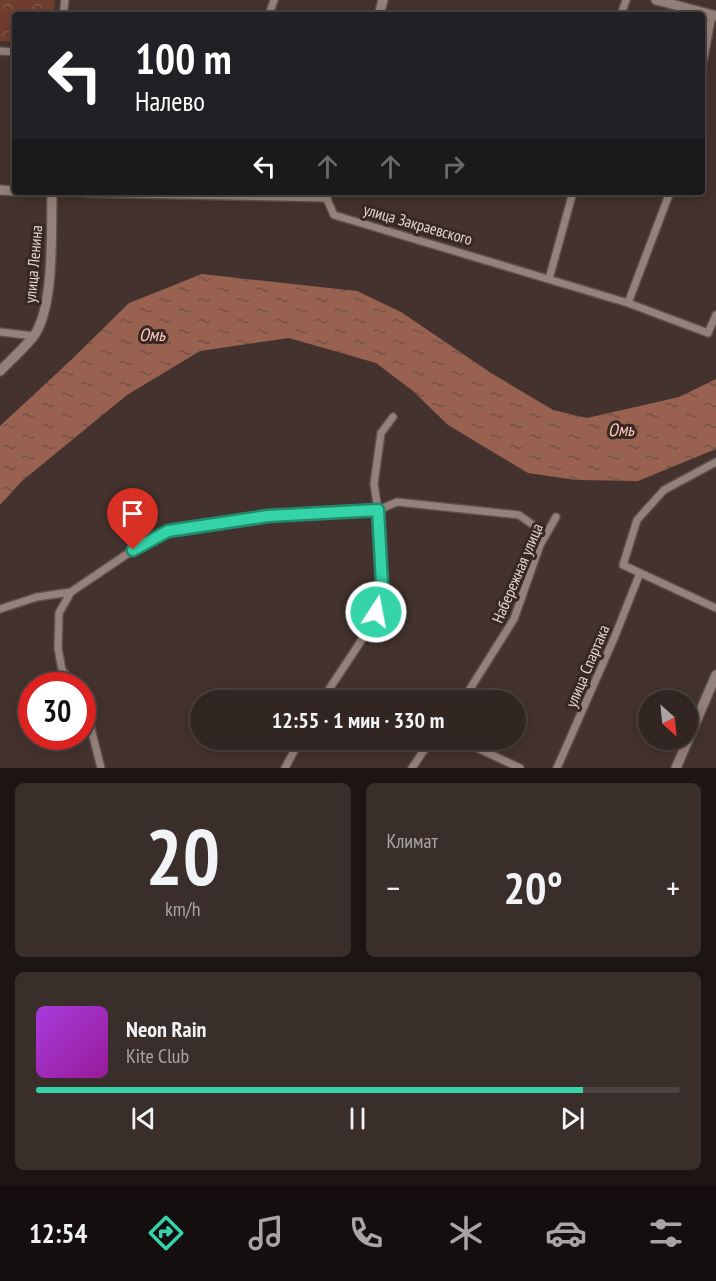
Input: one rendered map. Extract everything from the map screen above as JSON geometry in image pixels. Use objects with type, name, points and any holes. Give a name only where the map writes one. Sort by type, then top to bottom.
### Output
[{"type":"street","points":[[656,0],[700,12]]},
{"type":"street","points":[[705,55],[714,16]]},
{"type":"street","name":"улица Ленина","points":[[34,336],[45,310],[52,195]]},
{"type":"street","name":"улица Закраевского","points":[[327,195],[334,215],[628,303],[708,333],[716,315]]},
{"type":"street","points":[[549,279],[572,195]]},
{"type":"street","points":[[628,303],[669,195]]},
{"type":"street","points":[[0,332],[34,336]]},
{"type":"street","points":[[0,370],[34,336]]},
{"type":"street","points":[[329,690],[365,636],[376,612],[382,583],[378,510],[374,484],[381,433],[393,417]]},
{"type":"street","points":[[716,462],[664,490],[637,520],[623,565],[716,608]]},
{"type":"street","points":[[64,672],[58,648],[59,613],[71,592],[110,564],[168,531],[268,516],[378,510],[397,502],[519,514],[536,527],[540,546]]},
{"type":"street","name":"Набережная улица","points":[[469,690],[514,619],[540,546],[556,517]]},
{"type":"street","name":"улица Спартака","points":[[557,768],[640,573]]},
{"type":"street","points":[[0,609],[37,597],[71,592]]},
{"type":"street","points":[[676,768],[716,675]]},
{"type":"street","points":[[96,748],[101,768]]},
{"type":"street","points":[[285,768],[295,750]]},
{"type":"street","points":[[412,768],[424,750]]},
{"type":"street","points":[[481,750],[520,768]]},
{"type":"green space","points":[[0,0],[55,0],[54,12],[12,12],[12,42],[0,41]]},
{"type":"water","name":"Омь","points":[[202,274],[357,291],[401,312],[491,373],[553,410],[587,418],[679,397],[716,379],[716,449],[638,481],[576,480],[528,473],[448,425],[413,391],[376,363],[289,338],[200,351],[127,395],[22,481],[0,505],[0,426],[129,303]]},
{"type":"route","points":[[133,550],[168,531],[268,516],[378,510],[382,583],[376,612]]}]
